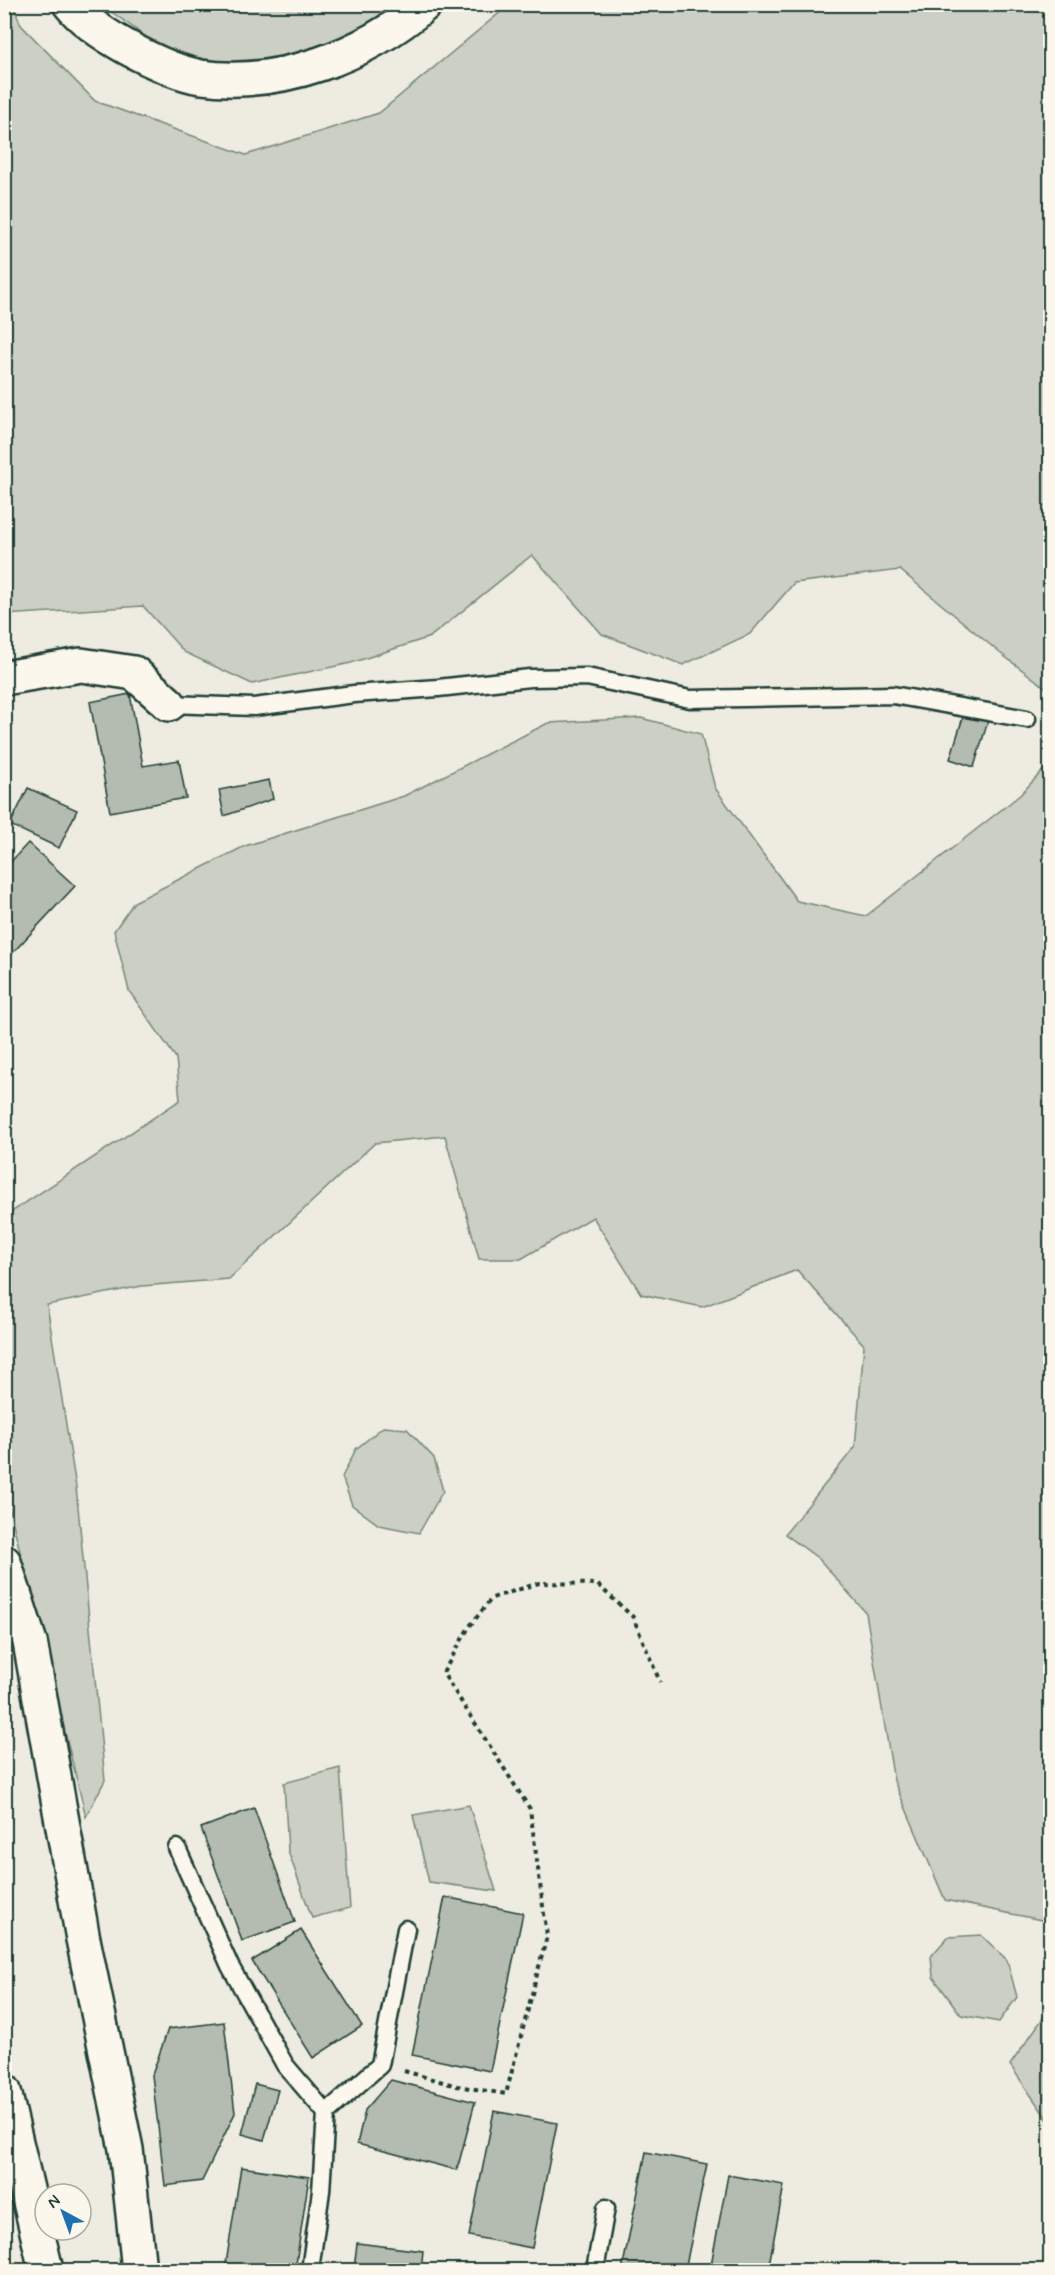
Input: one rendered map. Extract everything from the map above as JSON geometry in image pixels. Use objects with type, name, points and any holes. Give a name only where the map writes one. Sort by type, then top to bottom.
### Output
[{"type":"main road","points":[[70,4],[78,14],[111,39],[148,59],[200,77],[253,78],[307,69],[364,46],[399,27],[425,4]]},
{"type":"main road","points":[[4,678],[81,665],[135,673],[169,704]]},
{"type":"main road","points":[[4,1562],[30,1642],[83,1939],[126,2149],[139,2271]]},
{"type":"main road","points":[[5,2090],[46,2271]]},
{"type":"lane","points":[[169,704],[254,707],[354,694],[530,678],[587,677],[690,699],[893,695],[1028,719]]},
{"type":"lane","points":[[177,1848],[230,1966],[280,2055],[326,2114],[321,2191],[310,2271]]},
{"type":"lane","points":[[326,2114],[380,2065],[406,1929]]},
{"type":"lane","points":[[595,2271],[606,2208]]},
{"type":"path","points":[[380,2065],[457,2086],[506,2094],[547,1936],[530,1809],[443,1673],[469,1627],[492,1598],[539,1583],[597,1584],[633,1617],[660,1682]]},
{"type":"shaded area","points":[[5,4],[13,5],[21,25],[95,101],[246,155],[379,113],[509,5],[1050,5],[1050,691],[1000,653],[900,570],[794,583],[750,634],[683,665],[602,634],[532,555],[430,637],[351,663],[252,684],[184,652],[143,606],[5,615]]},
{"type":"shaded area","points":[[102,5],[401,5],[356,45],[264,69],[170,54]]},
{"type":"shaded area","points":[[641,718],[701,734],[715,788],[797,901],[866,916],[1020,795],[1050,763],[1050,1929],[1041,1920],[945,1900],[894,1781],[866,1613],[819,1559],[785,1534],[855,1447],[864,1345],[797,1270],[702,1307],[641,1294],[593,1217],[521,1259],[479,1259],[445,1136],[375,1143],[229,1279],[142,1286],[47,1305],[76,1487],[105,1780],[86,1817],[5,1491],[4,1217],[180,1100],[176,1058],[129,991],[114,931],[134,902],[245,846],[404,796],[548,723]]},
{"type":"shaded area","points":[[383,1427],[407,1429],[434,1458],[443,1491],[419,1533],[379,1525],[352,1505],[342,1477],[356,1449]]},
{"type":"shaded area","points":[[340,1768],[350,1908],[312,1918],[288,1851],[284,1783]]},
{"type":"shaded area","points":[[469,1805],[496,1891],[429,1882],[413,1815]]},
{"type":"shaded area","points":[[981,1935],[1007,1960],[1017,1997],[999,2022],[961,2015],[933,1977],[931,1956],[948,1937]]},
{"type":"shaded area","points":[[1050,2008],[1050,2123],[1010,2065]]},
{"type":"building","points":[[130,694],[143,766],[179,760],[186,798],[110,812],[90,702]]},
{"type":"building","points":[[964,714],[988,721],[974,767],[950,759]]},
{"type":"building","points":[[269,780],[273,799],[224,816],[219,790]]},
{"type":"building","points":[[28,788],[77,810],[59,848],[10,825]]},
{"type":"building","points":[[28,843],[75,886],[4,962],[4,869]]},
{"type":"building","points":[[254,1808],[295,1922],[242,1941],[201,1828]]},
{"type":"building","points":[[445,1897],[523,1913],[490,2071],[412,2055]]},
{"type":"building","points":[[301,1930],[362,2026],[313,2058],[252,1961]]},
{"type":"building","points":[[224,2022],[235,2113],[202,2181],[165,2186],[152,2075],[168,2029]]},
{"type":"building","points":[[391,2080],[475,2102],[457,2170],[357,2144],[365,2110]]},
{"type":"building","points":[[255,2084],[278,2090],[264,2140],[242,2134]]},
{"type":"building","points":[[494,2111],[557,2123],[532,2248],[469,2236]]},
{"type":"building","points":[[646,2152],[707,2164],[685,2270],[622,2270]]},
{"type":"building","points":[[241,2167],[309,2177],[295,2270],[225,2270]]},
{"type":"building","points":[[728,2175],[784,2185],[768,2270],[710,2270]]},
{"type":"building","points":[[357,2243],[423,2251],[421,2270],[354,2270]]}]
